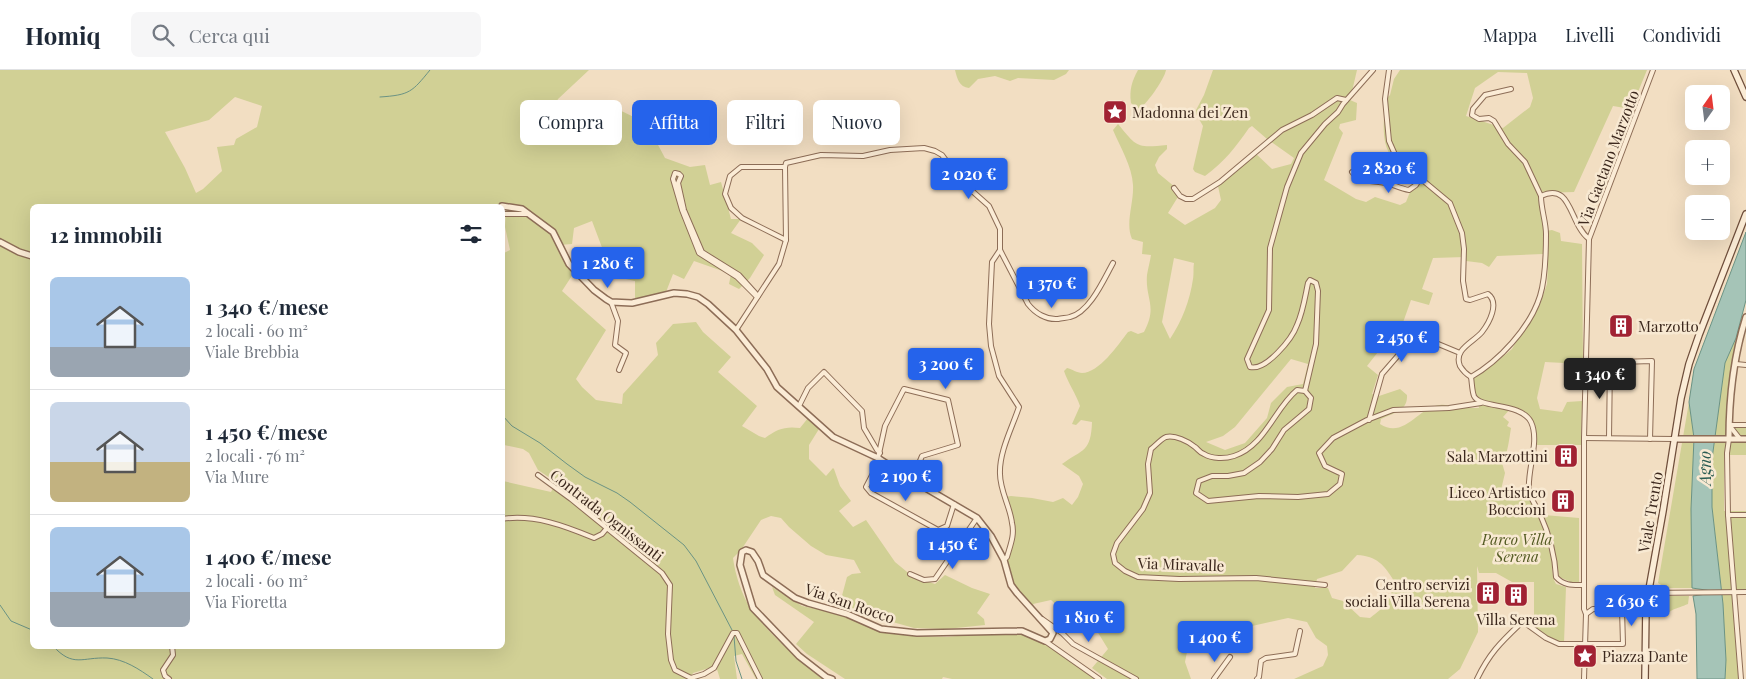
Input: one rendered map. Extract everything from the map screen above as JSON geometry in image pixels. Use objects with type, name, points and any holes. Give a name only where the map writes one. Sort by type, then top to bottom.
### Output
[{"type":"main road","points":[[1730,70],[1745,96]]},
{"type":"main road","points":[[1734,70],[1745,96]]},
{"type":"main road","name":"Viale Trento","points":[[1645,679],[1646,606],[1668,485],[1681,398],[1692,356],[1746,214]]},
{"type":"street","points":[[1373,70],[1301,153],[1286,187],[1270,248],[1269,310],[1247,358],[1250,367],[1254,368],[1269,361],[1283,346],[1297,326],[1308,283],[1310,280],[1314,281],[1318,292],[1316,344],[1305,391],[1311,398],[1309,409],[1284,430],[1272,449],[1260,462],[1244,473],[1212,476],[1199,481],[1196,493],[1208,501],[1259,496],[1298,497],[1328,494],[1340,484],[1342,474],[1325,466],[1319,453],[1333,438],[1368,420],[1393,410],[1449,408],[1481,403],[1509,407],[1526,416],[1531,422],[1534,434],[1529,490],[1546,530],[1555,562],[1556,577],[1560,582],[1566,584],[1584,585]]},
{"type":"street","points":[[1389,70],[1384,99],[1389,141],[1397,159],[1450,203],[1462,233],[1464,249],[1463,281],[1466,299],[1470,300],[1488,294],[1494,302],[1493,311],[1481,333],[1462,349],[1460,354],[1460,364],[1465,373],[1471,377],[1474,396],[1481,403]]},
{"type":"street","name":"Via Gaetano Marzotto","points":[[1586,644],[1586,614],[1584,609],[1584,438],[1589,239],[1653,70]]},
{"type":"street","points":[[1471,377],[1498,358],[1528,321],[1540,296],[1544,268],[1546,232],[1541,207],[1542,196],[1525,162],[1508,144],[1494,121],[1489,118],[1479,120],[1472,115],[1473,109],[1485,95],[1511,89]]},
{"type":"street","points":[[1174,188],[1180,196],[1186,199],[1193,198],[1220,182],[1282,130],[1312,115],[1337,98],[1346,100]]},
{"type":"street","points":[[736,330],[779,264],[786,240],[786,163],[821,155],[863,156],[890,150],[924,148],[942,155],[962,182],[989,206],[1000,229],[1000,250],[1028,304],[1034,312],[1052,319],[1072,317],[1085,307],[1096,295],[1113,262]]},
{"type":"street","points":[[785,167],[740,167],[730,176],[725,194],[731,208],[742,218],[786,240]]},
{"type":"street","points":[[1352,172],[1355,176],[1367,181],[1386,183],[1409,190],[1416,185],[1420,178]]},
{"type":"street","points":[[675,173],[681,176],[678,183],[684,210],[702,252],[739,275],[758,297],[738,277],[699,253],[682,210],[673,179],[675,173]]},
{"type":"street","points":[[1542,196],[1551,192],[1560,194],[1566,200],[1582,233],[1589,239]]},
{"type":"street","points":[[505,206],[522,209],[553,232],[569,264],[594,290],[611,302],[632,303],[674,292],[698,297],[708,304],[736,330],[767,369],[777,387],[833,437],[880,457],[912,480],[977,518],[991,536],[1004,560],[1011,585],[1053,633],[1050,639],[1046,641],[1100,679]]},
{"type":"street","points":[[505,214],[529,214]]},
{"type":"street","points":[[0,242],[30,255]]},
{"type":"street","points":[[1000,250],[992,262],[989,324],[991,346],[999,376],[1019,407],[1002,458],[1000,475],[1002,490],[1012,523],[1013,536],[1007,557],[1004,560]]},
{"type":"street","points":[[611,302],[618,321],[615,345],[626,353],[619,370]]},
{"type":"street","points":[[1743,678],[1733,592],[1728,515],[1727,453],[1736,364],[1746,317]]},
{"type":"street","points":[[1368,420],[1382,374],[1415,336],[1460,354]]},
{"type":"street","points":[[1586,363],[1652,361],[1650,439]]},
{"type":"street","points":[[1609,438],[1610,362]]},
{"type":"street","points":[[1736,364],[1746,364]]},
{"type":"street","points":[[799,406],[808,388],[824,372],[862,411],[864,428],[880,457]]},
{"type":"street","points":[[912,480],[922,456],[958,446],[948,400],[904,389],[885,426],[880,457],[866,488],[871,493],[938,530],[947,526],[954,504]]},
{"type":"street","name":"Via Miravalle","points":[[1305,391],[1297,390],[1290,396],[1272,422],[1250,448],[1234,456],[1217,458],[1203,454],[1186,441],[1174,437],[1166,437],[1151,449],[1148,464],[1150,493],[1144,509],[1116,543],[1113,554],[1115,563],[1125,571],[1138,576],[1179,579],[1256,578],[1325,584]]},
{"type":"street","points":[[1729,425],[1746,425]]},
{"type":"street","points":[[1729,425],[1743,439]]},
{"type":"street","points":[[1584,438],[1743,439]]},
{"type":"street","name":"Contrada Ognissanti","points":[[538,475],[571,499],[662,573],[670,584],[668,634],[671,660],[675,670],[691,678],[704,674],[714,668],[733,633],[737,633],[760,679]]},
{"type":"street","points":[[1728,515],[1746,514]]},
{"type":"street","points":[[910,574],[924,580],[935,579],[977,518]]},
{"type":"street","points":[[505,519],[541,520],[594,538],[602,534],[606,528]]},
{"type":"street","name":"Via San Rocco","points":[[832,679],[826,677],[799,656],[753,608],[740,565],[742,552],[746,550],[752,552],[758,561],[763,575],[795,598],[847,614],[881,629],[917,633],[1022,631],[1046,641]]},
{"type":"street","points":[[1648,593],[1746,592]]},
{"type":"street","points":[[1586,614],[1593,609],[1640,608],[1646,606]]},
{"type":"street","points":[[1476,679],[1494,648],[1520,624],[1525,623],[1546,638],[1559,644],[1623,644],[1622,609]]},
{"type":"street","points":[[1040,618],[1062,633],[1073,644],[1136,679]]},
{"type":"street","points":[[1257,679],[1259,677],[1261,661],[1266,658],[1295,654],[1300,631]]},
{"type":"street","points":[[1584,679],[1586,644]]},
{"type":"street","points":[[169,679],[165,676],[163,670],[173,655],[172,649]]},
{"type":"street","points":[[1214,679],[1230,657]]},
{"type":"green space","points":[[0,70],[589,70],[558,100],[520,100],[520,145],[622,145],[622,111],[632,116],[632,145],[658,145],[665,158],[690,167],[705,165],[710,185],[721,182],[731,219],[741,219],[731,233],[752,243],[764,255],[750,278],[739,289],[729,284],[731,274],[694,261],[684,279],[673,274],[666,292],[635,302],[635,281],[612,276],[598,263],[606,258],[592,221],[574,228],[572,244],[559,245],[575,271],[562,291],[606,330],[576,379],[596,400],[622,404],[623,394],[658,355],[656,343],[673,324],[696,322],[703,332],[731,357],[718,372],[757,406],[742,426],[765,438],[781,429],[790,427],[800,428],[808,418],[819,429],[809,445],[809,459],[826,476],[834,469],[840,486],[851,501],[839,511],[853,527],[866,520],[895,562],[912,576],[935,584],[945,575],[990,594],[977,613],[984,619],[985,625],[946,629],[914,628],[864,614],[840,603],[847,577],[852,574],[861,573],[854,560],[826,555],[811,546],[781,518],[771,516],[761,520],[741,550],[733,558],[739,585],[751,609],[766,628],[797,657],[827,679],[756,679],[742,654],[734,656],[737,679],[720,679],[716,666],[693,673],[690,679],[0,679]],"holes":[[[235,97],[262,106],[257,127],[236,139],[234,145],[217,147],[222,171],[196,193],[185,168],[165,132],[209,120]]]},
{"type":"green space","points":[[955,70],[1069,70],[1066,74],[1054,80],[1018,78],[1010,81],[995,76],[978,79],[969,88],[961,84]]},
{"type":"green space","points":[[1138,70],[1166,70],[1154,92],[1138,110],[1131,103],[1130,94]]},
{"type":"green space","name":"Parco Villa Serena","points":[[1213,70],[1357,70],[1350,100],[1357,103],[1356,120],[1340,124],[1339,128],[1343,133],[1324,180],[1356,199],[1366,202],[1375,197],[1400,205],[1406,202],[1410,192],[1417,188],[1422,178],[1401,157],[1392,157],[1384,137],[1386,99],[1390,95],[1394,79],[1400,70],[1647,70],[1631,109],[1613,106],[1574,192],[1541,193],[1546,231],[1552,230],[1560,233],[1561,241],[1582,244],[1583,364],[1545,362],[1537,398],[1540,409],[1562,412],[1567,402],[1582,401],[1581,445],[1535,445],[1531,417],[1511,408],[1503,417],[1509,422],[1507,426],[1511,428],[1507,451],[1502,463],[1505,473],[1500,494],[1513,497],[1528,496],[1539,517],[1552,558],[1554,581],[1556,584],[1566,587],[1564,643],[1544,634],[1534,625],[1534,582],[1512,582],[1496,573],[1479,573],[1477,566],[1478,632],[1460,669],[1448,679],[1294,679],[1323,666],[1328,655],[1327,646],[1316,638],[1307,622],[1288,618],[1252,626],[1242,640],[1223,636],[1188,647],[1185,662],[1191,679],[1107,679],[1092,668],[1108,649],[1089,614],[1073,620],[1051,600],[1033,604],[1034,606],[1018,590],[1011,576],[1005,554],[1010,540],[1010,533],[1005,497],[1032,498],[1053,502],[1063,498],[1072,505],[1078,497],[1083,484],[1079,476],[1062,464],[1088,445],[1092,422],[1081,420],[1076,425],[1072,424],[1080,406],[1064,371],[1067,368],[1082,373],[1095,368],[1114,351],[1128,332],[1131,331],[1138,334],[1144,332],[1150,315],[1147,275],[1151,255],[1142,254],[1143,242],[1132,239],[1130,233],[1129,226],[1133,192],[1132,178],[1113,130],[1118,124],[1134,142],[1143,146],[1167,145],[1167,149],[1159,157],[1155,165],[1158,173],[1181,192],[1168,213],[1185,225],[1215,208],[1221,200],[1218,186],[1236,171],[1253,151],[1272,169],[1291,164],[1294,158],[1252,126],[1229,154],[1205,176],[1195,172],[1193,169],[1203,126],[1195,112],[1204,95]],"holes":[[[1498,72],[1527,73],[1533,98],[1530,107],[1503,128],[1466,116],[1475,88]],[[1543,254],[1548,265],[1547,284],[1539,307],[1512,349],[1494,364],[1472,378],[1479,408],[1440,405],[1425,411],[1404,426],[1389,428],[1380,424],[1381,419],[1395,413],[1405,405],[1407,395],[1400,389],[1379,396],[1372,394],[1378,375],[1367,366],[1392,334],[1400,331],[1411,300],[1429,305],[1433,293],[1422,289],[1433,258],[1465,257],[1466,261],[1482,263],[1489,267],[1497,256]],[[1174,258],[1194,263],[1192,287],[1188,302],[1182,318],[1170,339],[1162,322]],[[1291,359],[1308,364],[1303,384],[1287,387],[1271,403],[1267,418],[1245,443],[1225,450],[1206,442],[1223,436],[1235,427]],[[1357,555],[1375,559],[1387,570],[1394,581],[1387,603],[1370,618],[1360,617],[1343,601],[1332,598],[1328,588],[1315,588],[1317,579],[1342,571]]]},
{"type":"green space","points":[[1736,338],[1727,424],[1746,424],[1746,455],[1724,455],[1724,511],[1746,511],[1746,593],[1735,593],[1739,679],[1725,679],[1726,660],[1723,604],[1712,507],[1712,459],[1725,363]]},
{"type":"green space","points":[[1689,402],[1694,438],[1691,509],[1692,588],[1666,588],[1658,583]]},
{"type":"green space","points":[[1544,515],[1579,518],[1579,582],[1571,582],[1559,577],[1555,553]]},
{"type":"green space","points":[[772,587],[802,606],[837,613],[912,636],[947,637],[1008,631],[1043,636],[1051,645],[1094,679],[952,679],[943,677],[942,679],[845,679],[807,654],[796,644],[814,622],[775,595]]},
{"type":"green space","points":[[1663,596],[1689,596],[1688,604],[1672,610],[1663,617],[1654,616],[1656,599]]},
{"type":"water","name":"Agno","points":[[1746,232],[1746,300],[1736,338],[1725,363],[1712,459],[1712,507],[1723,604],[1726,660],[1725,679],[1697,679],[1696,614],[1693,596],[1719,592],[1692,588],[1691,509],[1694,438],[1689,402],[1694,369]]},
{"type":"waterway","points":[[380,97],[398,95],[410,91],[430,70]]},
{"type":"waterway","points":[[505,418],[512,426],[540,443],[585,477],[617,493],[630,502],[684,545],[696,561],[732,630]]},
{"type":"waterway","points":[[0,605],[11,621],[30,629]]},
{"type":"waterway","points":[[734,636],[736,661],[742,679]]},
{"type":"waterway","points":[[56,649],[72,659],[107,658],[119,660],[137,668],[153,679]]},
{"type":"place","name":"Madonna dei Zen","points":[[1115,112]]},
{"type":"place","name":"Marzotto","points":[[1621,326]]},
{"type":"place","name":"Sala Marzottini","points":[[1566,456]]},
{"type":"place","name":"Liceo Artistico Boccioni","points":[[1563,501]]},
{"type":"place","name":"Centro servizi sociali Villa Serena","points":[[1488,593]]},
{"type":"place","name":"Villa Serena","points":[[1516,595]]},
{"type":"place","name":"Piazza Dante","points":[[1585,656]]}]
